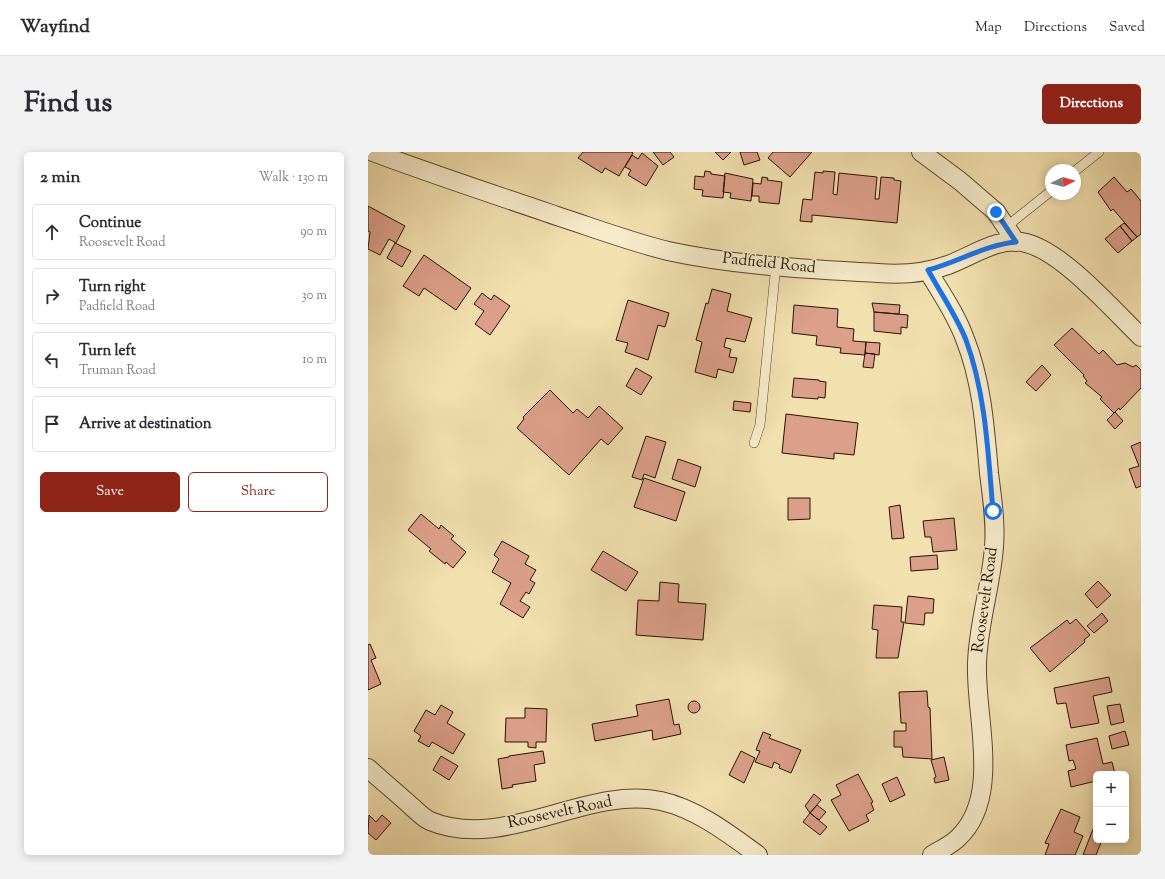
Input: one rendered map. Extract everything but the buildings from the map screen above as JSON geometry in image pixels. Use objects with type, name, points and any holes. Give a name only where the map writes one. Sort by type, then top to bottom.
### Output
[{"type":"street","name":"Padfield Road","points":[[373,152],[638,242],[697,256],[776,266],[881,274],[928,270],[968,257],[985,248],[998,244],[1016,242],[1036,247],[1054,257],[1073,271],[1141,337]]},
{"type":"street","points":[[921,152],[960,181],[990,207],[1016,242]]},
{"type":"street","name":"Roosevelt Road","points":[[928,270],[956,319],[965,339],[976,374],[983,406],[993,511],[994,546],[991,576],[978,642],[977,677],[983,754],[980,797],[974,814],[954,847],[932,855]]},
{"type":"street","name":"Roosevelt Road","points":[[368,768],[428,820],[450,828],[466,829],[497,827],[545,818],[588,806],[625,799],[645,798],[679,806],[706,819],[758,855]]},
{"type":"lane","points":[[1081,166],[1099,152]]},
{"type":"lane","points":[[1006,227],[1045,196]]},
{"type":"lane","points":[[754,443],[760,425],[776,266]]},
{"type":"route","points":[[993,511],[980,386],[965,339],[951,308],[928,270],[968,257],[985,248],[998,244],[1016,242],[996,212]]}]
